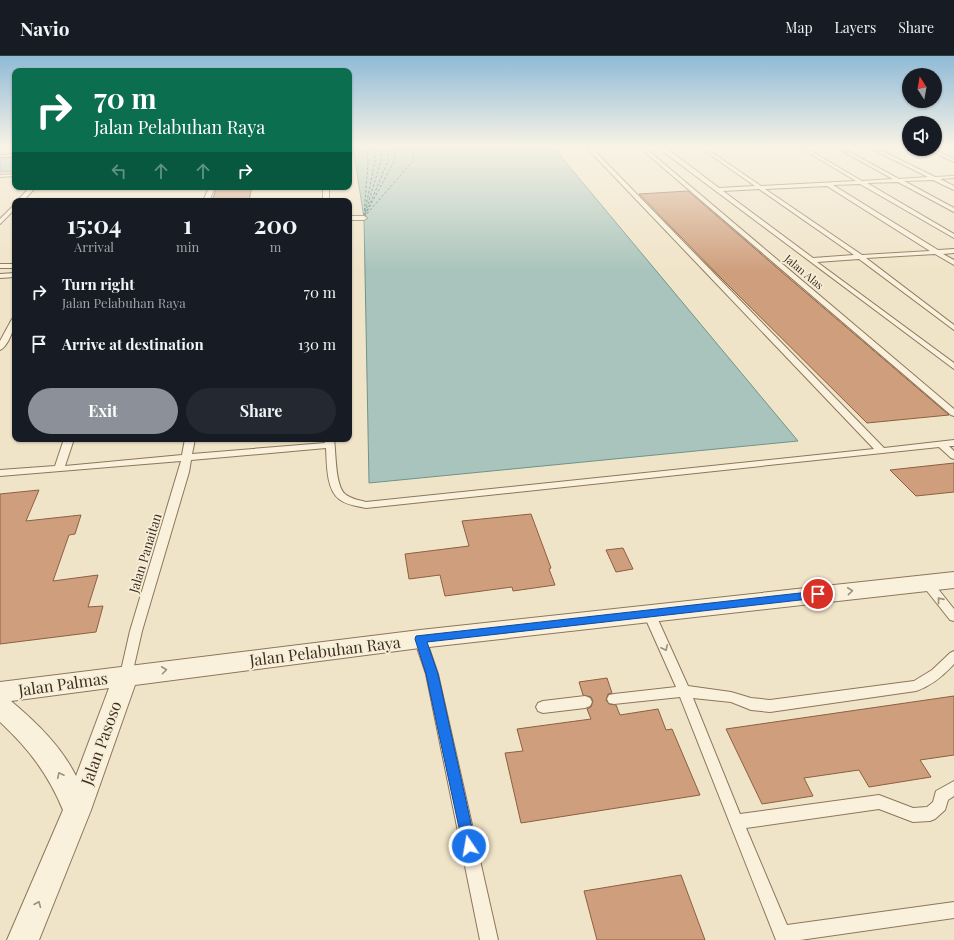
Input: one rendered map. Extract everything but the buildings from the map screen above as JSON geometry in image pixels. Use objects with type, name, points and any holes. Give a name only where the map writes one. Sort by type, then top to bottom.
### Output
[{"type":"street","name":"Jalan Pelabuhan Raya","points":[[126,675],[648,612],[954,580]]},
{"type":"street","name":"Jalan Palmas","points":[[0,692],[126,675]]},
{"type":"street","name":"Jalan Pasoso","points":[[23,940],[77,810],[126,675]]},
{"type":"street","name":"Jalan Pasoso","points":[[0,707],[22,725],[58,769],[77,810]]},
{"type":"lane","points":[[628,188],[881,450]]},
{"type":"lane","name":"Jalan Alas","points":[[690,188],[954,413]]},
{"type":"lane","points":[[718,190],[736,188]]},
{"type":"lane","points":[[763,188],[859,256],[954,328]]},
{"type":"lane","points":[[835,188],[954,263]]},
{"type":"lane","points":[[874,188],[954,236]]},
{"type":"lane","points":[[914,188],[954,210]]},
{"type":"lane","points":[[23,198],[30,190]]},
{"type":"lane","points":[[718,190],[954,367]]},
{"type":"lane","points":[[0,222],[12,210]]},
{"type":"lane","points":[[352,218],[364,218]]},
{"type":"lane","points":[[812,260],[954,251]]},
{"type":"lane","points":[[0,266],[12,266]]},
{"type":"lane","points":[[0,276],[12,275]]},
{"type":"lane","points":[[0,348],[12,327]]},
{"type":"lane","points":[[0,332],[10,331]]},
{"type":"lane","points":[[59,469],[68,442]]},
{"type":"lane","name":"Jalan Panaitan","points":[[126,675],[136,631],[184,472],[189,442]]},
{"type":"lane","points":[[0,473],[59,469],[330,442],[336,490],[342,497],[353,502],[366,505],[954,443]]},
{"type":"lane","points":[[941,444],[954,456]]},
{"type":"lane","points":[[926,583],[954,617]]},
{"type":"lane","points":[[648,612],[684,691],[784,937],[954,910]]},
{"type":"lane","points":[[420,639],[432,674],[489,940]]},
{"type":"lane","points":[[614,699],[684,691],[731,697],[751,704],[770,706],[916,686],[926,682],[939,672],[954,656]]},
{"type":"lane","points":[[543,707],[585,702]]},
{"type":"lane","points":[[736,822],[879,802],[913,815],[930,814],[940,805],[941,796],[954,788]]},
{"type":"water","points":[[359,188],[587,188],[798,441],[369,483],[364,218]]},
{"type":"ferry route","points":[[364,215],[366,188]]},
{"type":"ferry route","points":[[365,211],[370,188]]},
{"type":"ferry route","points":[[373,188],[364,217],[389,188]]},
{"type":"ferry route","points":[[367,211],[377,188]]},
{"type":"ferry route","points":[[365,215],[380,188]]},
{"type":"route","points":[[469,846],[432,674],[420,639],[648,612],[818,594]]}]
